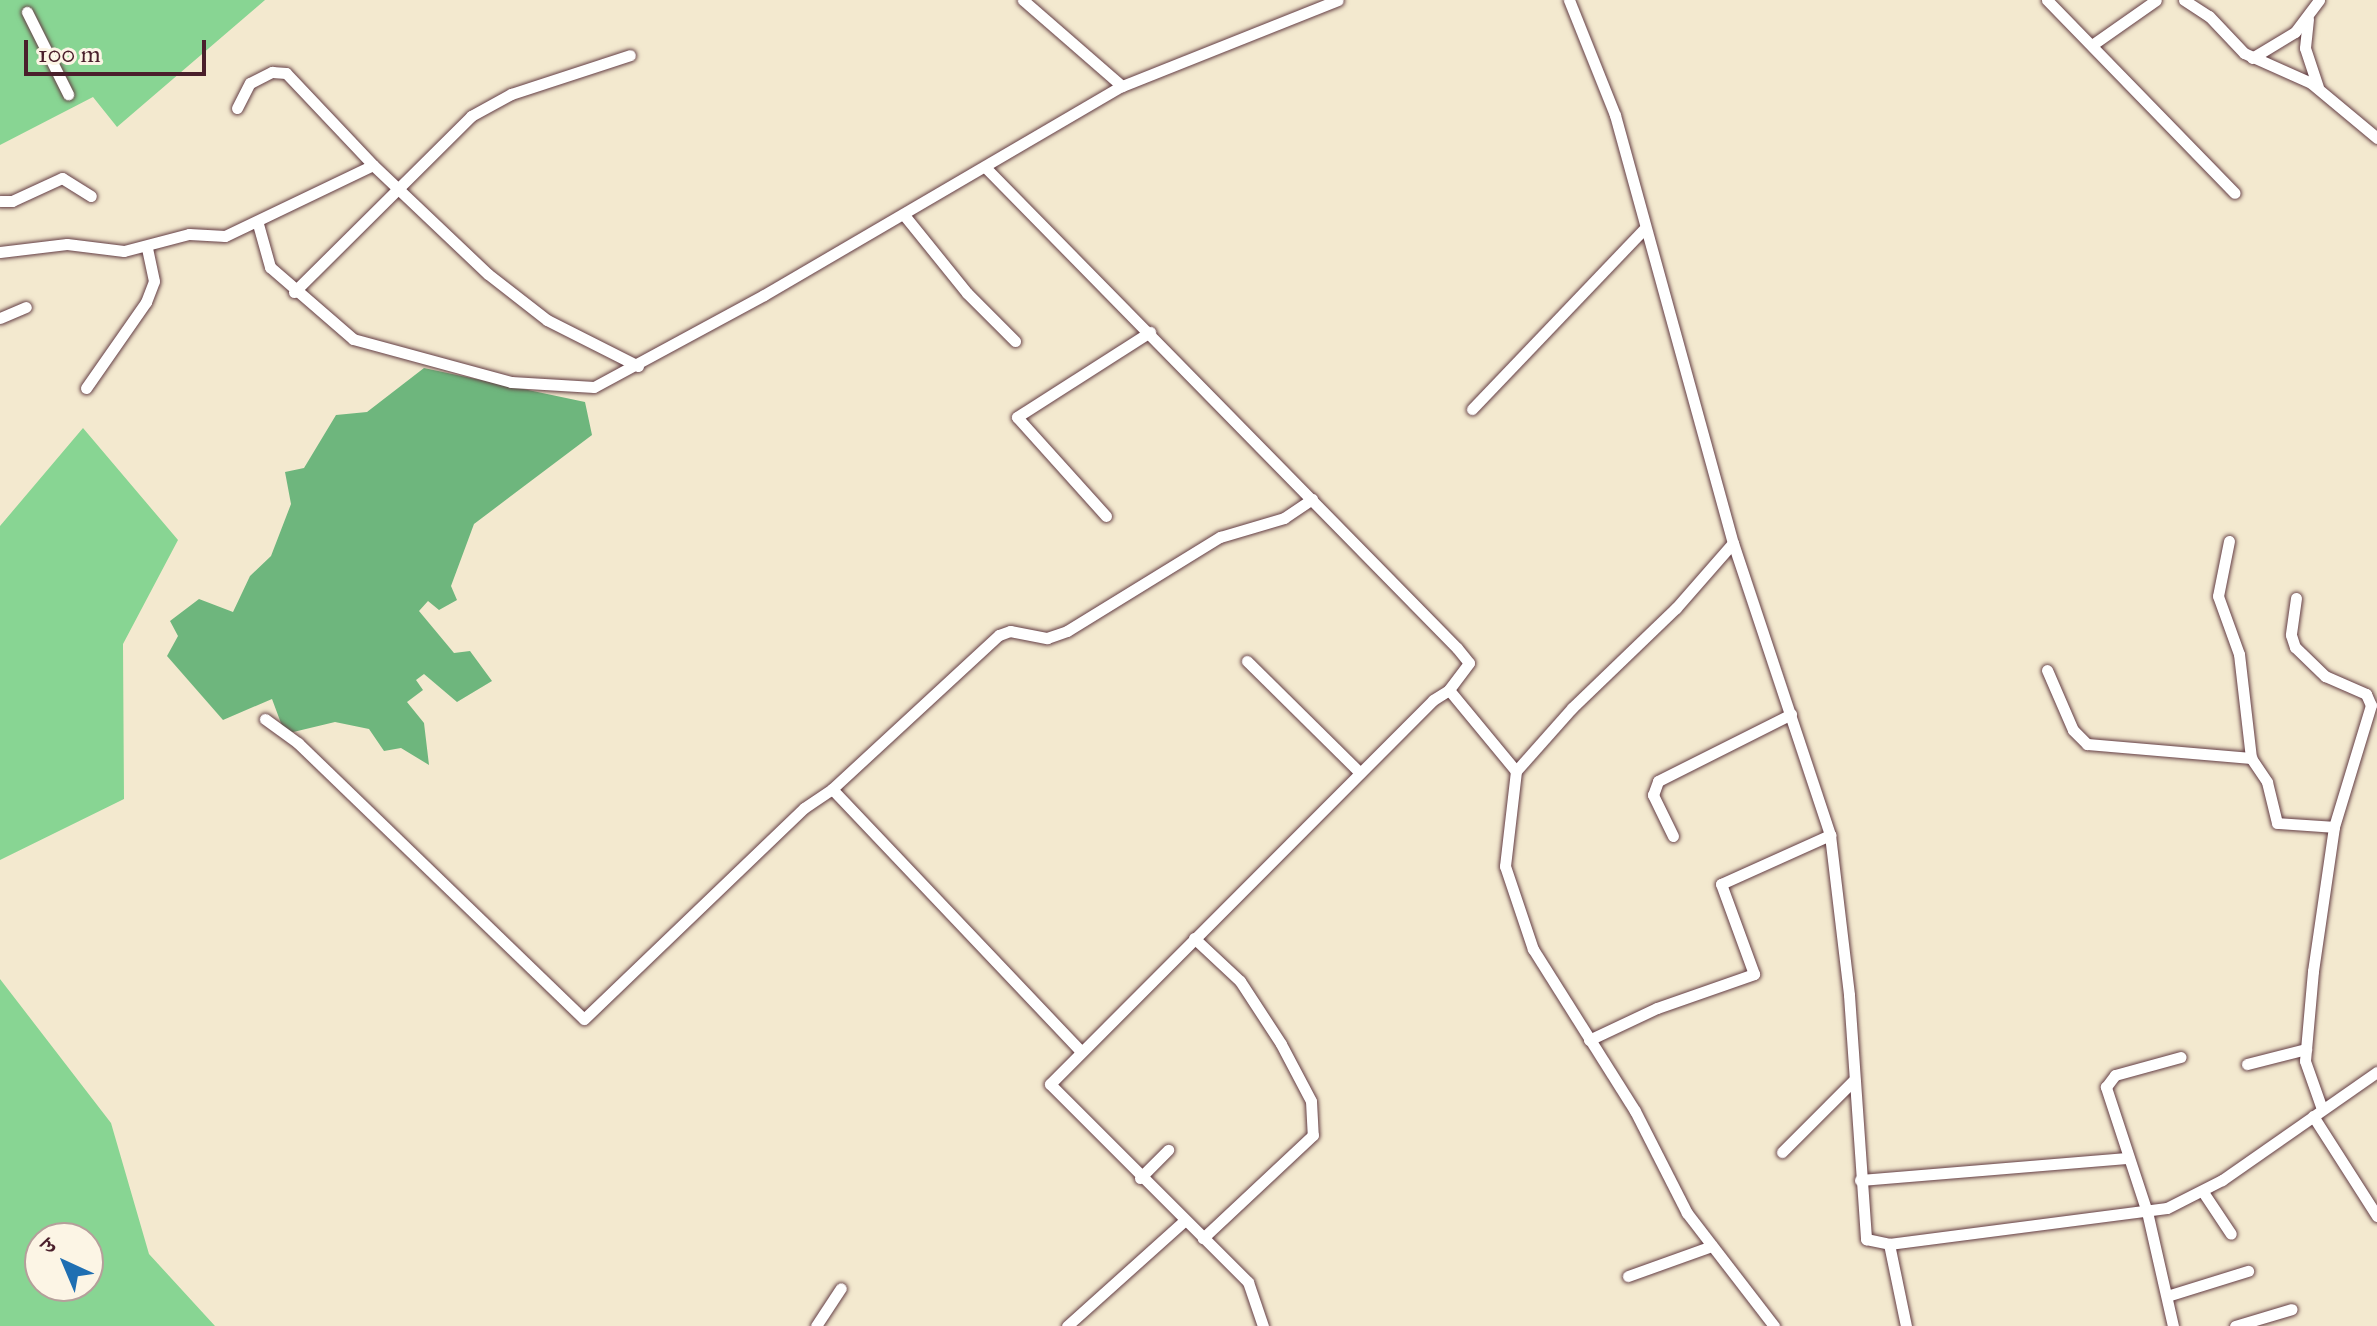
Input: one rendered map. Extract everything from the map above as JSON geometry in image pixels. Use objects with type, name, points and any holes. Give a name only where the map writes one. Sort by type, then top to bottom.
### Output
[{"type":"street","points":[[1023,0],[1122,86]]},
{"type":"street","points":[[258,224],[265,260],[294,292],[353,339],[511,382],[594,387],[638,366],[904,215],[1122,86],[1338,0]]},
{"type":"street","points":[[1569,0],[1615,115],[1733,543],[1830,835],[1866,1239],[1889,1244],[2147,1212],[2203,1192],[2377,1072]]},
{"type":"street","points":[[2047,0],[2235,193]]},
{"type":"street","points":[[2092,45],[2156,0]]},
{"type":"street","points":[[2184,0],[2209,16],[2252,58],[2318,88],[2377,138]]},
{"type":"street","points":[[2252,58],[2308,18],[2319,0]]},
{"type":"street","points":[[27,12],[68,94]]},
{"type":"street","points":[[2308,18],[2307,56],[2318,88]]},
{"type":"street","points":[[294,292],[398,186],[490,104],[630,55]]},
{"type":"street","points":[[237,108],[250,83],[272,72],[286,73],[373,165],[488,274],[547,320],[638,366]]},
{"type":"street","points":[[0,252],[67,244],[115,252],[147,248],[189,234],[225,236],[258,224],[373,165]]},
{"type":"street","points":[[985,167],[1150,332],[1467,660],[1466,670],[1449,690],[1360,773],[1080,1050],[1050,1084],[1140,1178],[1253,1288],[1263,1326]]},
{"type":"street","points":[[0,201],[12,201],[62,178],[91,196]]},
{"type":"street","points":[[904,215],[967,293],[1015,341]]},
{"type":"street","points":[[1472,409],[1644,229]]},
{"type":"street","points":[[86,388],[146,302],[154,281],[147,248]]},
{"type":"street","points":[[0,318],[26,307]]},
{"type":"street","points":[[1106,516],[1017,417],[1150,332]]},
{"type":"street","points":[[265,719],[298,743],[584,1019],[804,808],[832,789],[999,635],[1010,631],[1047,638],[1067,631],[1220,537],[1284,518],[1312,499]]},
{"type":"street","points":[[2229,541],[2218,596],[2239,654],[2251,758],[2267,782],[2277,823],[2334,827]]},
{"type":"street","points":[[1733,543],[1676,608],[1572,708],[1516,771],[1505,866],[1533,949],[1635,1111],[1674,1192],[1712,1246],[1760,1301],[1774,1326]]},
{"type":"street","points":[[2296,598],[2291,635],[2295,647],[2325,676],[2366,694],[2371,705],[2372,724],[2334,827],[2306,1049],[2306,1073],[2318,1112],[2377,1216]]},
{"type":"street","points":[[1247,661],[1360,773]]},
{"type":"street","points":[[2047,670],[2073,730],[2087,744],[2251,758]]},
{"type":"street","points":[[1449,690],[1516,771]]},
{"type":"street","points":[[1673,836],[1653,795],[1658,781],[1791,714]]},
{"type":"street","points":[[832,789],[1080,1050]]},
{"type":"street","points":[[1589,1040],[1657,1008],[1754,974],[1721,884],[1830,835]]},
{"type":"street","points":[[1194,938],[1240,981],[1281,1044],[1311,1101],[1313,1135],[1203,1238]]},
{"type":"street","points":[[2247,1064],[2306,1049]]},
{"type":"street","points":[[2173,1326],[2147,1212],[2127,1158],[2107,1082],[2124,1072],[2181,1057]]},
{"type":"street","points":[[1782,1152],[1854,1080]]},
{"type":"street","points":[[1140,1178],[1168,1150]]},
{"type":"street","points":[[1860,1180],[2127,1158]]},
{"type":"street","points":[[2203,1192],[2231,1234]]},
{"type":"street","points":[[1067,1326],[1184,1221]]},
{"type":"street","points":[[1889,1244],[1906,1326]]},
{"type":"street","points":[[1628,1276],[1712,1246]]},
{"type":"street","points":[[2167,1296],[2248,1271]]},
{"type":"street","points":[[816,1326],[841,1288]]},
{"type":"street","points":[[2235,1326],[2292,1309]]},
{"type":"green space","points":[[0,0],[265,0],[117,127],[93,97],[0,145]]},
{"type":"green space","points":[[424,368],[585,402],[592,435],[474,524],[451,586],[457,600],[439,610],[428,601],[419,611],[454,653],[470,651],[492,681],[457,702],[424,674],[416,680],[423,690],[407,702],[424,723],[429,765],[401,748],[384,751],[369,729],[335,722],[285,734],[272,699],[223,720],[167,656],[178,636],[170,621],[199,599],[233,612],[250,576],[271,556],[291,504],[285,472],[304,468],[336,415],[367,412]]},
{"type":"green space","points":[[83,428],[178,540],[123,644],[124,799],[0,860],[0,526]]},
{"type":"green space","points":[[0,979],[111,1123],[149,1254],[215,1326],[0,1326]]}]
